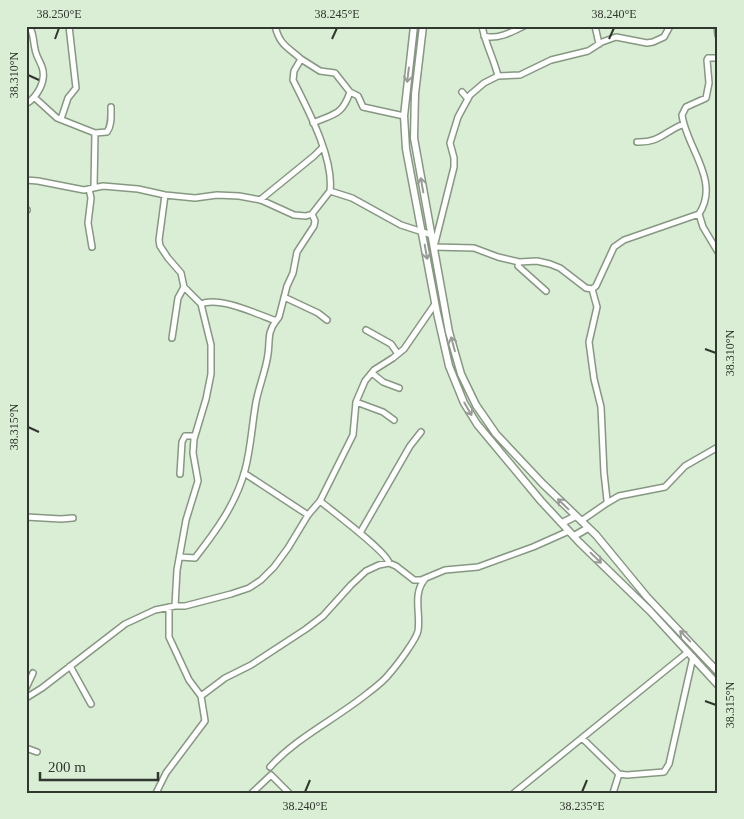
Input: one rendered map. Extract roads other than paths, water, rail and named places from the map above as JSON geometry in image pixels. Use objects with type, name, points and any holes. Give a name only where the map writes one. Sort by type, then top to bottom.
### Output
[{"type":"main road","points":[[414,26],[404,116],[406,149],[435,304],[449,366],[464,403],[477,424],[505,459],[562,523],[650,611],[718,685]]},
{"type":"main road","points":[[423,26],[413,117],[414,138],[449,332],[460,374],[476,406],[496,434],[579,518],[647,597],[718,672]]},
{"type":"main road","points":[[562,523],[579,518]]},
{"type":"main road","points":[[572,534],[588,528]]},
{"type":"street","points":[[26,104],[35,98],[40,87],[43,69],[35,50],[30,26]]},
{"type":"street","points":[[61,119],[68,98],[76,88],[69,26]]},
{"type":"street","points":[[275,26],[278,38],[285,47],[301,60],[320,71],[335,73],[350,92],[358,96],[363,107],[404,116]]},
{"type":"street","points":[[482,26],[498,76]]},
{"type":"street","points":[[484,36],[488,38],[504,35],[524,26]]},
{"type":"street","points":[[595,26],[600,44]]},
{"type":"street","points":[[717,26],[718,35]]},
{"type":"street","points":[[592,289],[586,288],[560,268],[550,264],[537,261],[519,262],[474,248],[434,248],[454,167],[450,143],[458,117],[470,95],[484,82],[498,76],[520,74],[551,60],[588,51],[616,37],[647,43],[654,42],[664,37],[668,27]]},
{"type":"street","points":[[592,289],[596,286],[614,247],[624,240],[699,214],[703,208],[706,184],[702,166],[687,137],[682,115],[686,107],[706,98],[709,83],[708,58],[718,58]]},
{"type":"street","points":[[26,180],[84,190],[103,186],[138,189],[165,195],[195,198],[239,196],[260,200],[294,215],[306,216],[312,214],[325,200],[330,191],[331,182],[323,147],[293,80],[294,70],[301,60]]},
{"type":"street","points":[[313,123],[337,114],[344,107],[350,92]]},
{"type":"street","points":[[462,92],[468,99]]},
{"type":"street","points":[[35,98],[52,114],[95,133],[107,132],[109,130],[111,107]]},
{"type":"street","points":[[637,142],[652,141],[675,127],[684,124]]},
{"type":"street","points":[[92,248],[88,223],[95,133]]},
{"type":"street","points":[[260,200],[323,147]]},
{"type":"street","points":[[330,191],[352,198],[401,225],[432,236]]},
{"type":"street","points":[[156,793],[166,774],[205,721],[201,696],[189,680],[169,637],[186,520],[198,481],[193,453],[195,436],[211,374],[211,345],[201,304],[184,287],[181,273],[168,258],[158,240],[165,195]]},
{"type":"street","points":[[180,557],[195,558],[218,528],[235,498],[244,473],[268,353],[270,328],[279,317],[284,297],[294,273],[299,247],[314,226],[315,221],[312,214]]},
{"type":"street","points":[[699,214],[703,226],[718,252]]},
{"type":"street","points":[[519,262],[518,266],[546,291]]},
{"type":"street","points":[[172,338],[178,298],[184,287]]},
{"type":"street","points":[[592,289],[597,307],[589,342],[594,379],[601,407],[607,503]]},
{"type":"street","points":[[284,297],[318,313],[327,320]]},
{"type":"street","points":[[201,304],[207,301],[220,303],[276,321]]},
{"type":"street","points":[[26,698],[125,624],[155,610],[172,606],[185,606],[231,594],[249,588],[261,580],[274,567],[308,515],[320,502],[353,435],[356,402],[365,381],[372,373],[398,354],[409,342],[435,304]]},
{"type":"street","points":[[366,330],[391,344],[398,354]]},
{"type":"street","points":[[372,373],[383,382],[399,388]]},
{"type":"street","points":[[356,402],[382,412],[394,420]]},
{"type":"street","points":[[360,533],[410,446],[421,432]]},
{"type":"street","points":[[180,474],[182,442],[186,436],[195,436]]},
{"type":"street","points":[[579,518],[619,496],[665,487],[685,466],[718,447]]},
{"type":"street","points":[[244,473],[308,515]]},
{"type":"street","points":[[320,502],[388,558],[389,564]]},
{"type":"street","points":[[26,517],[73,518]]},
{"type":"street","points":[[201,696],[225,678],[251,665],[306,630],[351,585],[366,572],[380,565],[389,564],[396,566],[414,580],[425,579],[445,570],[478,567],[572,534]]},
{"type":"street","points":[[270,767],[284,753],[360,700],[391,672],[418,632],[418,598],[425,579]]},
{"type":"street","points":[[582,738],[620,774],[659,774],[667,769],[691,655]]},
{"type":"street","points":[[514,793],[582,738],[691,655]]},
{"type":"street","points":[[70,666],[91,704]]},
{"type":"street","points":[[26,688],[30,673]]},
{"type":"street","points":[[26,748],[37,752]]},
{"type":"street","points":[[613,793],[620,774]]},
{"type":"street","points":[[252,793],[271,775],[289,793]]}]
